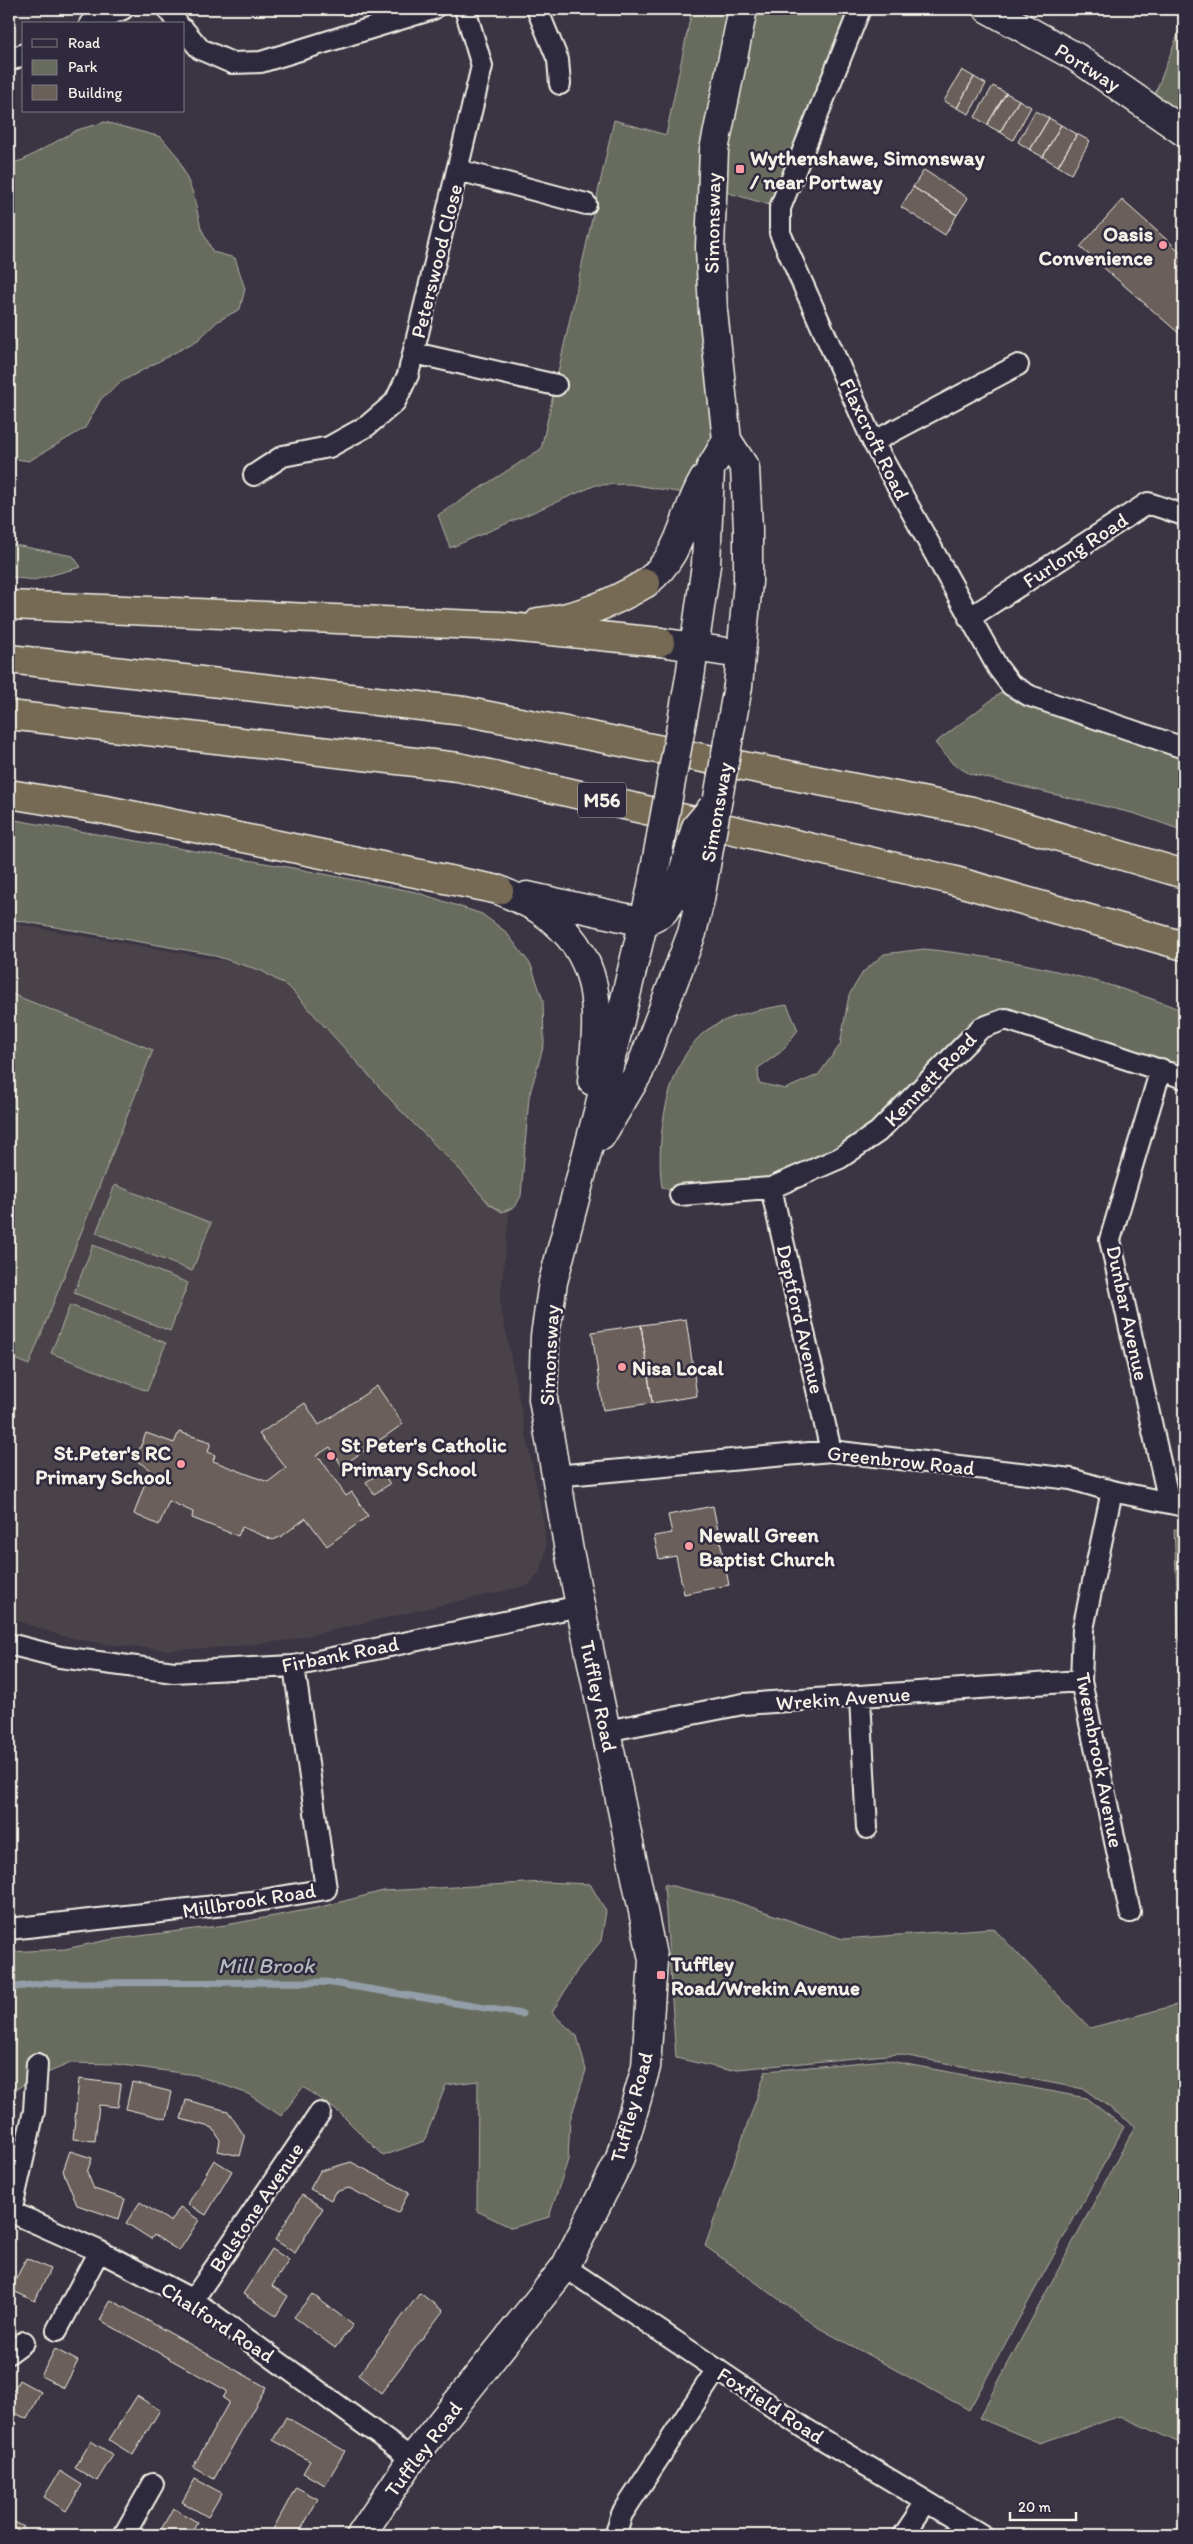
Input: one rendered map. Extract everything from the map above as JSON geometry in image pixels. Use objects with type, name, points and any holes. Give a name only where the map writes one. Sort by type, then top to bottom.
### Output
[{"type":"highway","points":[[500,626],[543,621],[587,611],[624,596],[646,583]]},
{"type":"highway","points":[[9,605],[500,626],[660,642]]},
{"type":"highway","points":[[9,659],[464,711],[972,811],[1184,874]]},
{"type":"highway","name":"M56","points":[[9,715],[458,767],[952,880],[1184,946]]},
{"type":"highway","points":[[9,794],[106,810],[499,890]]},
{"type":"street","points":[[94,22],[123,9]]},
{"type":"street","points":[[168,9],[177,22]]},
{"type":"street","points":[[185,31],[200,49],[232,63],[261,62],[433,9]]},
{"type":"street","name":"Peterswood Close","points":[[254,475],[283,456],[329,447],[366,426],[395,402],[408,375],[482,66],[465,9]]},
{"type":"street","points":[[537,9],[558,60],[560,84]]},
{"type":"street","name":"Simonsway","points":[[580,1606],[555,1476],[543,1399],[546,1336],[553,1282],[583,1165],[600,1108],[644,922],[676,895],[717,804],[738,686],[748,582],[745,468],[727,440],[713,311],[710,248],[714,150],[743,9]]},
{"type":"street","name":"Flaxcroft Road","points":[[860,9],[780,208],[780,233],[873,442],[970,618],[1011,685],[1030,696],[1074,709],[1184,748]]},
{"type":"street","name":"Portway","points":[[988,9],[1076,57],[1184,132]]},
{"type":"street","points":[[9,61],[22,55]]},
{"type":"street","name":"Peterswood Close","points":[[458,170],[586,204]]},
{"type":"street","name":"Peterswood Close","points":[[414,352],[556,385]]},
{"type":"street","points":[[873,442],[1018,365]]},
{"type":"street","name":"Simonsway","points":[[583,1165],[639,1072],[692,933],[676,895],[690,677],[706,565],[710,469],[727,440]]},
{"type":"street","points":[[646,583],[662,569],[681,540],[694,495],[710,469]]},
{"type":"street","name":"Furlong Road","points":[[970,618],[1148,503],[1184,515]]},
{"type":"street","points":[[660,642],[740,654]]},
{"type":"street","points":[[499,890],[644,922]]},
{"type":"street","points":[[499,890],[539,910],[563,928],[587,964],[593,982],[597,1005],[583,1165]]},
{"type":"street","name":"Kennett Road","points":[[680,1195],[771,1188],[840,1158],[878,1132],[981,1028],[1006,1019],[1184,1078]]},
{"type":"street","name":"Dunbar Avenue","points":[[1161,1069],[1110,1240],[1176,1504]]},
{"type":"street","name":"Deptford Avenue","points":[[771,1188],[831,1451]]},
{"type":"street","name":"Greenbrow Road","points":[[555,1476],[831,1451],[1071,1479],[1112,1491],[1176,1504]]},
{"type":"street","name":"Tweenbrook Avenue","points":[[1112,1491],[1083,1629],[1081,1681],[1130,1912]]},
{"type":"street","name":"Firbank Road","points":[[9,1644],[60,1657],[174,1672],[294,1666],[580,1606]]},
{"type":"street","name":"Tuffley Road","points":[[361,2535],[412,2459],[566,2267],[619,2161],[646,2067],[653,1960],[580,1606]]},
{"type":"street","name":"Millbrook Road","points":[[9,1928],[251,1902],[326,1889],[294,1666]]},
{"type":"street","name":"Wrekin Avenue","points":[[606,1731],[743,1704],[860,1698],[1081,1681]]},
{"type":"street","points":[[860,1698],[867,1828]]},
{"type":"street","points":[[10,2212],[34,2111],[37,2064]]},
{"type":"street","name":"Belstone Avenue","points":[[193,2300],[320,2112]]},
{"type":"street","name":"Chalford Road","points":[[10,2212],[99,2251],[193,2300],[412,2459]]},
{"type":"street","points":[[57,2330],[99,2251]]},
{"type":"street","name":"Foxfield Road","points":[[566,2267],[804,2428],[982,2535]]},
{"type":"street","points":[[615,2535],[622,2514],[717,2369]]},
{"type":"street","points":[[124,2535],[153,2484]]},
{"type":"street","points":[[904,2535],[926,2502]]},
{"type":"shaded area","points":[[9,923],[289,972],[513,1178],[500,1302],[544,1525],[546,1549],[541,1570],[529,1585],[289,1640],[230,1647],[168,1650],[104,1644],[62,1636],[9,1618]]},
{"type":"green space","points":[[692,9],[860,9],[780,208],[712,188],[727,440],[695,495],[630,484],[596,485],[450,548],[438,515],[541,449],[614,120],[666,135]]},
{"type":"green space","points":[[1184,19],[1184,132],[1150,107]]},
{"type":"green space","points":[[105,122],[161,137],[178,157],[193,193],[201,228],[213,252],[235,258],[245,289],[240,309],[218,321],[198,340],[119,383],[101,399],[85,428],[29,461],[9,458],[9,164],[23,160],[77,130]]},
{"type":"green space","points":[[9,544],[73,556],[81,567],[34,580],[9,577]]},
{"type":"green space","points":[[1011,685],[1184,748],[1184,831],[1136,814],[970,774],[953,764],[935,743]]},
{"type":"green space","points":[[9,819],[288,867],[416,892],[482,914],[506,932],[531,965],[543,1000],[544,1044],[529,1097],[521,1196],[515,1207],[502,1212],[489,1204],[462,1172],[400,1110],[290,988],[262,971],[209,954],[9,919]]},
{"type":"green space","points":[[924,949],[990,958],[1056,971],[1153,999],[1184,1011],[1184,1078],[1006,1019],[878,1132],[771,1188],[680,1195],[662,1187],[660,1147],[667,1102],[673,1080],[693,1043],[707,1030],[725,1020],[787,1005],[798,1030],[781,1052],[758,1068],[759,1083],[785,1089],[818,1075],[840,1045],[849,995],[863,972],[884,954]]},
{"type":"green space","points":[[9,993],[153,1050],[29,1365],[9,1357]]},
{"type":"green space","points":[[115,1185],[211,1223],[192,1271],[96,1233]]},
{"type":"green space","points":[[93,1245],[188,1283],[170,1331],[74,1293]]},
{"type":"green space","points":[[70,1305],[166,1343],[147,1391],[51,1353]]},
{"type":"green space","points":[[1174,1529],[1184,1530],[1184,1670],[1179,1634]]},
{"type":"green space","points":[[544,1882],[590,1884],[606,1911],[601,1941],[578,1969],[552,2013],[577,2036],[586,2070],[570,2120],[568,2160],[549,2217],[512,2228],[477,2211],[478,2081],[446,2085],[424,2141],[383,2156],[340,2113],[303,2087],[281,2116],[248,2094],[196,2075],[115,2064],[71,2063],[28,2081],[9,2095],[9,1952],[65,1949],[108,1940],[226,1925],[317,1908],[383,1891]]},
{"type":"green space","points":[[664,1884],[731,1900],[843,1939],[993,1928],[1090,2028],[1184,2003],[1184,2445],[1120,2416],[1040,2443],[979,2418],[1135,2126],[1084,2089],[897,2054],[728,2070],[676,2058]]},
{"type":"green space","points":[[885,2060],[1086,2098],[1124,2127],[969,2410],[819,2328],[705,2246],[766,2071]]},
{"type":"building","points":[[962,70],[974,77],[957,108],[944,101]]},
{"type":"building","points":[[974,77],[986,84],[969,114],[957,108]]},
{"type":"building","points":[[993,86],[1006,93],[987,125],[975,117]]},
{"type":"building","points":[[1006,93],[1019,100],[1000,132],[987,125]]},
{"type":"building","points":[[1019,100],[1031,107],[1013,140],[1000,132]]},
{"type":"building","points":[[1035,111],[1049,118],[1030,150],[1018,142]]},
{"type":"building","points":[[1049,118],[1061,125],[1043,157],[1030,150]]},
{"type":"building","points":[[1061,125],[1077,134],[1058,166],[1043,157]]},
{"type":"building","points":[[1077,134],[1090,141],[1071,174],[1058,166]]},
{"type":"building","points":[[924,170],[968,198],[957,215],[913,187]]},
{"type":"building","points":[[913,187],[957,215],[945,235],[901,207]]},
{"type":"building","points":[[1122,200],[1184,255],[1184,334],[1182,336],[1080,247]]},
{"type":"building","points":[[686,1319],[697,1396],[652,1403],[641,1325]]},
{"type":"building","name":"Nisa Local","points":[[641,1325],[652,1403],[603,1410],[592,1332]]},
{"type":"building","name":"St.Peter's RC Primary School","points":[[377,1386],[403,1424],[342,1466],[330,1447],[316,1456],[320,1458],[346,1496],[352,1492],[368,1516],[327,1546],[306,1518],[282,1536],[273,1540],[242,1527],[238,1536],[192,1518],[193,1512],[169,1501],[159,1525],[134,1514],[150,1469],[135,1460],[146,1433],[174,1443],[179,1432],[211,1442],[208,1452],[215,1455],[213,1461],[268,1482],[286,1468],[259,1434],[305,1403],[319,1425]]},
{"type":"building","points":[[382,1472],[390,1484],[374,1494],[366,1482]]},
{"type":"building","name":"Newall Green Baptist Church","points":[[713,1506],[729,1585],[684,1594],[676,1556],[659,1559],[654,1536],[672,1533],[668,1515]]},
{"type":"building","points":[[79,2079],[121,2084],[118,2107],[99,2105],[95,2141],[73,2139]]},
{"type":"building","points":[[132,2082],[172,2092],[166,2119],[126,2109]]},
{"type":"building","points":[[186,2100],[228,2111],[245,2137],[240,2156],[218,2151],[220,2140],[213,2128],[181,2119]]},
{"type":"building","points":[[70,2151],[92,2158],[87,2172],[94,2189],[125,2199],[119,2219],[77,2205],[63,2171]]},
{"type":"building","points":[[214,2160],[232,2171],[206,2215],[188,2204]]},
{"type":"building","points":[[351,2162],[409,2192],[398,2213],[349,2188],[335,2192],[331,2200],[310,2189],[320,2171]]},
{"type":"building","points":[[302,2195],[323,2208],[295,2253],[275,2240]]},
{"type":"building","points":[[140,2202],[171,2222],[180,2207],[199,2220],[179,2251],[154,2235],[151,2239],[126,2223]]},
{"type":"building","points":[[272,2249],[289,2260],[272,2286],[288,2296],[276,2316],[243,2294]]},
{"type":"building","points":[[26,2258],[50,2269],[35,2301],[11,2290]]},
{"type":"building","points":[[420,2293],[443,2311],[381,2393],[358,2375]]},
{"type":"building","points":[[312,2294],[353,2325],[335,2348],[294,2317]]},
{"type":"building","points":[[111,2300],[266,2387],[214,2479],[193,2467],[229,2402],[223,2398],[227,2391],[100,2320]]},
{"type":"building","points":[[55,2349],[78,2361],[64,2388],[41,2376]]},
{"type":"building","points":[[19,2380],[41,2392],[27,2419],[9,2410],[9,2399]]},
{"type":"building","points":[[137,2396],[160,2410],[133,2455],[109,2440]]},
{"type":"building","points":[[286,2417],[345,2451],[325,2485],[303,2473],[310,2461],[273,2440]]},
{"type":"building","points":[[91,2441],[113,2455],[97,2481],[75,2468]]},
{"type":"building","points":[[60,2471],[82,2485],[66,2511],[44,2497]]},
{"type":"building","points":[[195,2479],[222,2493],[208,2517],[182,2502]]},
{"type":"building","points":[[296,2487],[318,2499],[298,2535],[270,2535]]},
{"type":"building","points":[[173,2508],[197,2522],[190,2535],[158,2535]]},
{"type":"building","points":[[9,2519],[24,2527],[19,2535],[9,2535]]},
{"type":"waterway","name":"Mill Brook","points":[[9,1988],[46,1983],[326,1982],[522,2014]]},
{"type":"place","name":"Wythenshawe, Simonsway / near Portway","points":[[740,169]]},
{"type":"place","name":"Oasis Convenience","points":[[1163,245]]},
{"type":"place","name":"Nisa Local","points":[[622,1367]]},
{"type":"place","name":"St Peter's Catholic Primary School","points":[[331,1456]]},
{"type":"place","name":"St.Peter's RC Primary School","points":[[181,1464]]},
{"type":"place","name":"Newall Green Baptist Church","points":[[689,1546]]},
{"type":"place","name":"Tuffley Road/Wrekin Avenue","points":[[661,1975]]}]
